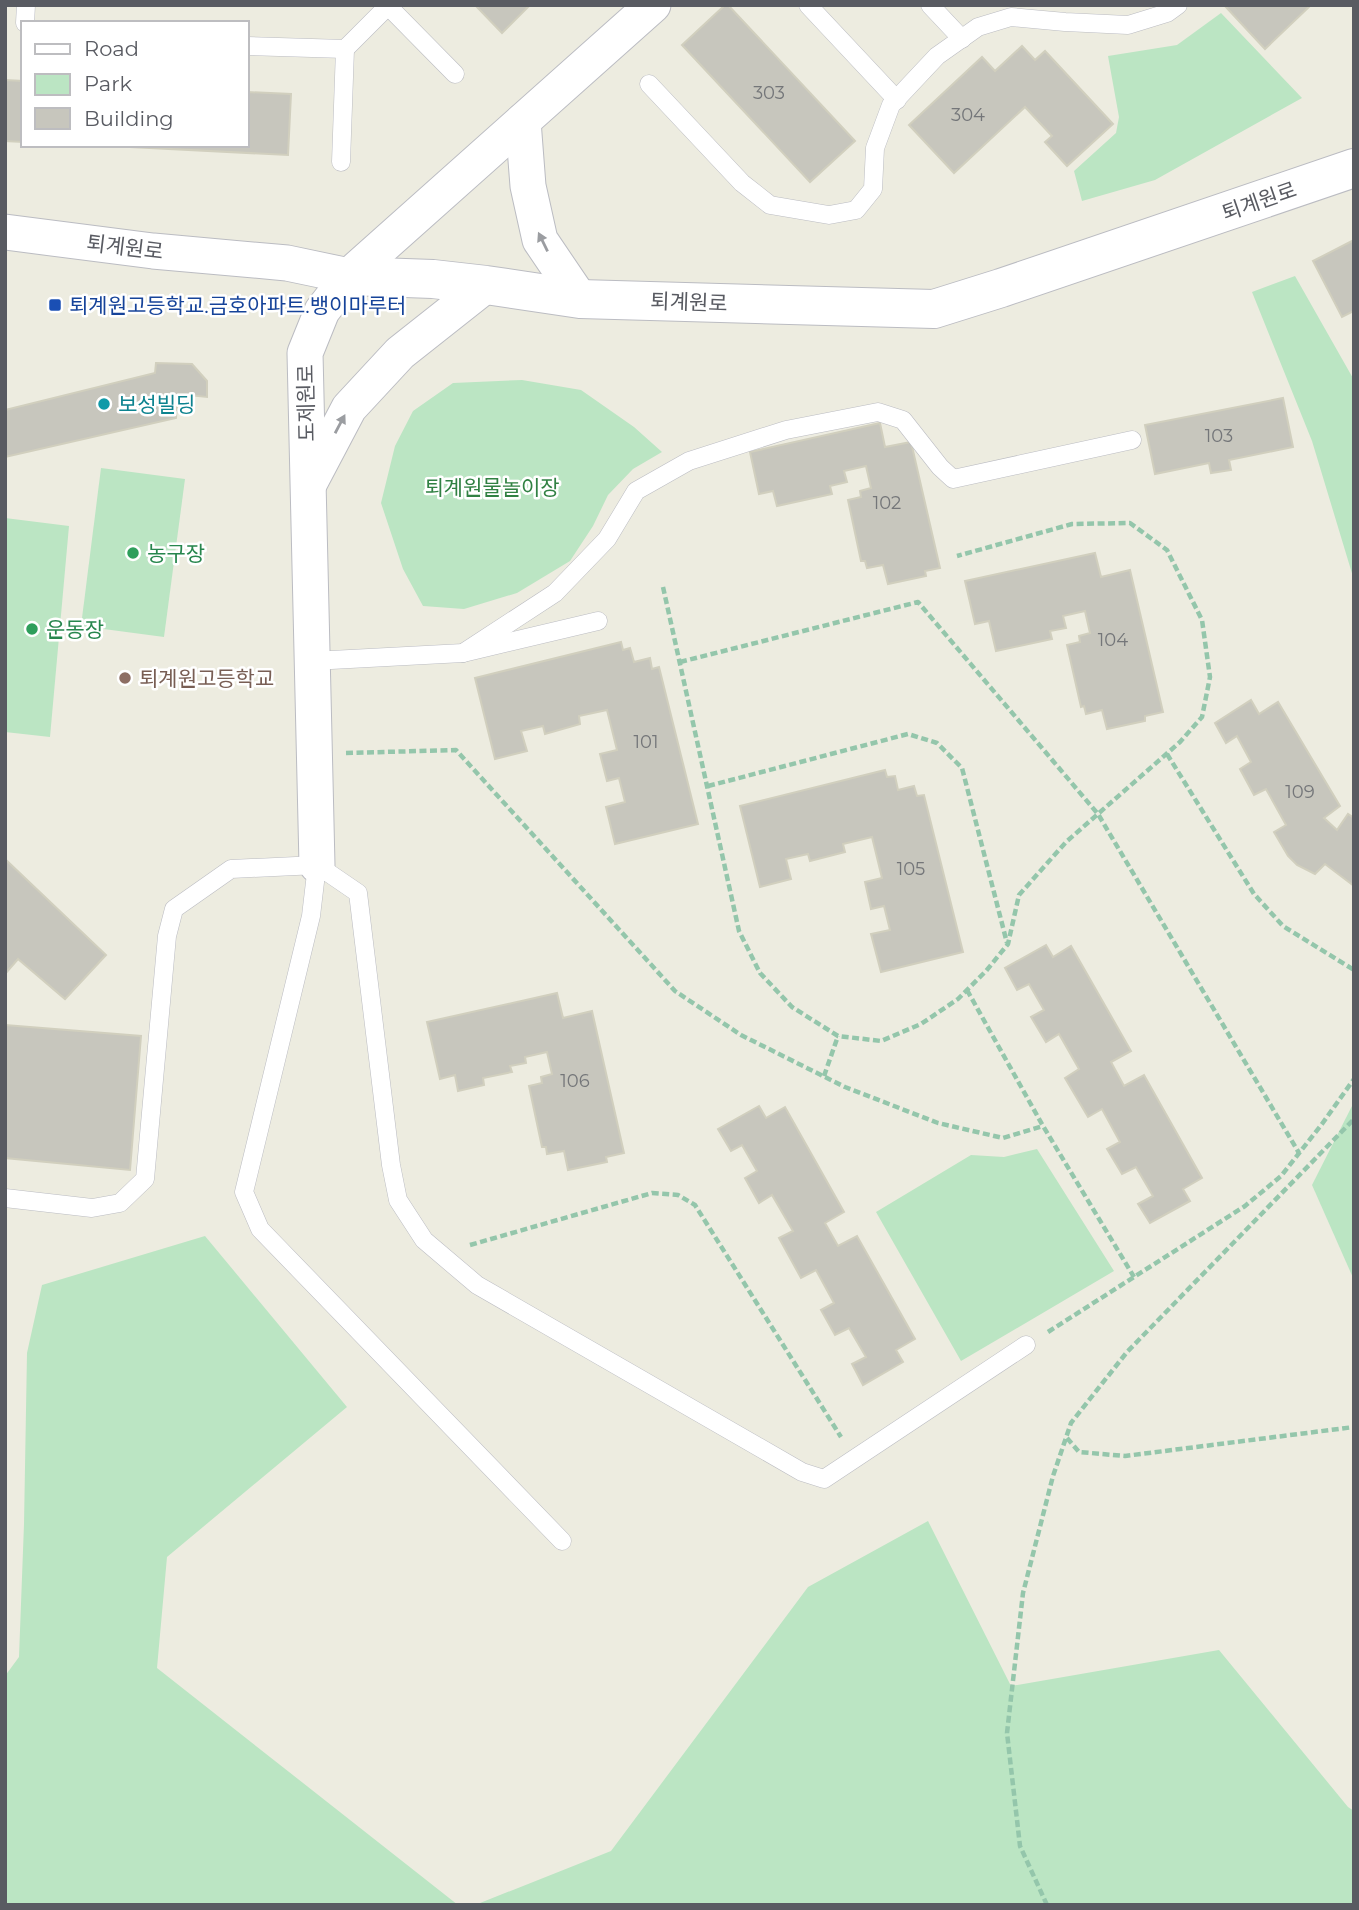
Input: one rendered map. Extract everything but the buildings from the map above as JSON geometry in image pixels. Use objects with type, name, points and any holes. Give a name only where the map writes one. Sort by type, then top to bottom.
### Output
[{"type":"street","name":"도제원로","points":[[317,865],[305,353],[322,311],[349,276],[523,121],[639,10]]},
{"type":"street","points":[[523,121],[528,186],[540,240],[580,299]]},
{"type":"street","name":"퇴계원로","points":[[5,232],[153,251],[287,263],[349,276],[433,279],[580,299],[934,309],[1354,168]]},
{"type":"street","points":[[308,485],[349,408],[400,353],[486,285]]},
{"type":"lane","points":[[341,162],[345,49],[388,5],[455,74]]},
{"type":"lane","points":[[808,5],[897,100]]},
{"type":"lane","points":[[930,5],[962,39]]},
{"type":"lane","points":[[649,84],[742,183],[770,205],[829,215],[856,210],[873,189],[875,148],[891,106],[937,56],[978,27],[1011,17],[1128,25],[1167,13],[1178,5]]},
{"type":"lane","points":[[248,46],[345,49]]},
{"type":"lane","points":[[464,653],[555,593],[607,540],[636,491],[689,461],[786,430],[878,412],[903,419],[940,467],[953,479],[1132,440]]},
{"type":"lane","points":[[312,662],[464,653],[598,621]]},
{"type":"lane","points":[[317,865],[311,916],[244,1192],[260,1229],[562,1541]]},
{"type":"lane","points":[[5,1198],[92,1208],[120,1203],[145,1179],[167,936],[174,909],[230,869],[317,865],[358,892],[391,1165],[398,1200],[425,1240],[477,1285],[802,1472],[824,1479],[1026,1345]]},
{"type":"path","points":[[663,587],[739,931],[760,973],[792,1007],[838,1036],[881,1041],[921,1024],[958,999],[986,971],[1008,944],[1019,895],[1066,842],[1167,754],[1202,717],[1210,677],[1202,620],[1167,550],[1130,523],[1072,524],[957,556]]},
{"type":"path","points":[[680,662],[918,601],[1098,814],[1299,1153]]},
{"type":"path","points":[[707,786],[908,734],[937,743],[962,768],[1008,944]]},
{"type":"path","points":[[314,754],[456,750],[675,991],[741,1035],[845,1087],[939,1123],[1003,1138],[1043,1126]]},
{"type":"path","points":[[1167,754],[1254,894],[1283,926],[1354,970]]},
{"type":"path","points":[[967,990],[1043,1126],[1134,1277]]},
{"type":"path","points":[[824,1076],[838,1036]]},
{"type":"path","points":[[1026,1345],[1245,1206],[1281,1176],[1354,1079]]},
{"type":"path","points":[[1046,1905],[1020,1846],[1007,1733],[1023,1593],[1053,1476],[1071,1423],[1127,1352],[1354,1119]]},
{"type":"path","points":[[439,1253],[652,1193],[677,1195],[695,1205],[855,1459]]},
{"type":"path","points":[[1067,1438],[1079,1452],[1125,1456],[1354,1427]]},
{"type":"green space","points":[[1221,13],[1302,98],[1155,180],[1082,201],[1074,171],[1116,133],[1119,117],[1108,56],[1177,45]]},
{"type":"green space","points":[[1295,276],[1354,380],[1354,580],[1312,441],[1252,292]]},
{"type":"green space","name":"퇴계원물놀이장","points":[[522,380],[581,390],[634,427],[662,452],[633,469],[608,495],[593,526],[570,561],[517,593],[464,609],[423,606],[403,569],[381,503],[395,446],[413,411],[453,383]]},
{"type":"green space","name":"농구장","points":[[101,468],[185,479],[164,637],[81,626]]},
{"type":"green space","name":"운동장","points":[[5,518],[69,526],[50,737],[5,732]]},
{"type":"green space","points":[[1354,1102],[1354,1280],[1312,1185]]},
{"type":"green space","points":[[1037,1149],[1114,1271],[961,1361],[876,1212],[971,1155],[1004,1157]]},
{"type":"green space","points":[[205,1236],[347,1407],[167,1557],[157,1668],[458,1905],[5,1905],[5,1676],[19,1657],[27,1353],[42,1285]]},
{"type":"green space","points":[[928,1521],[1011,1686],[1219,1650],[1354,1811],[1354,1905],[475,1905],[611,1851],[808,1587]]},
{"type":"place","name":"퇴계원고등학교.금호아파트.뱅이마루터","points":[[55,305]]},
{"type":"place","name":"보성빌딩","points":[[104,404]]},
{"type":"place","name":"농구장","points":[[133,553]]},
{"type":"place","name":"운동장","points":[[32,629]]},
{"type":"place","name":"퇴계원고등학교","points":[[125,678]]}]
